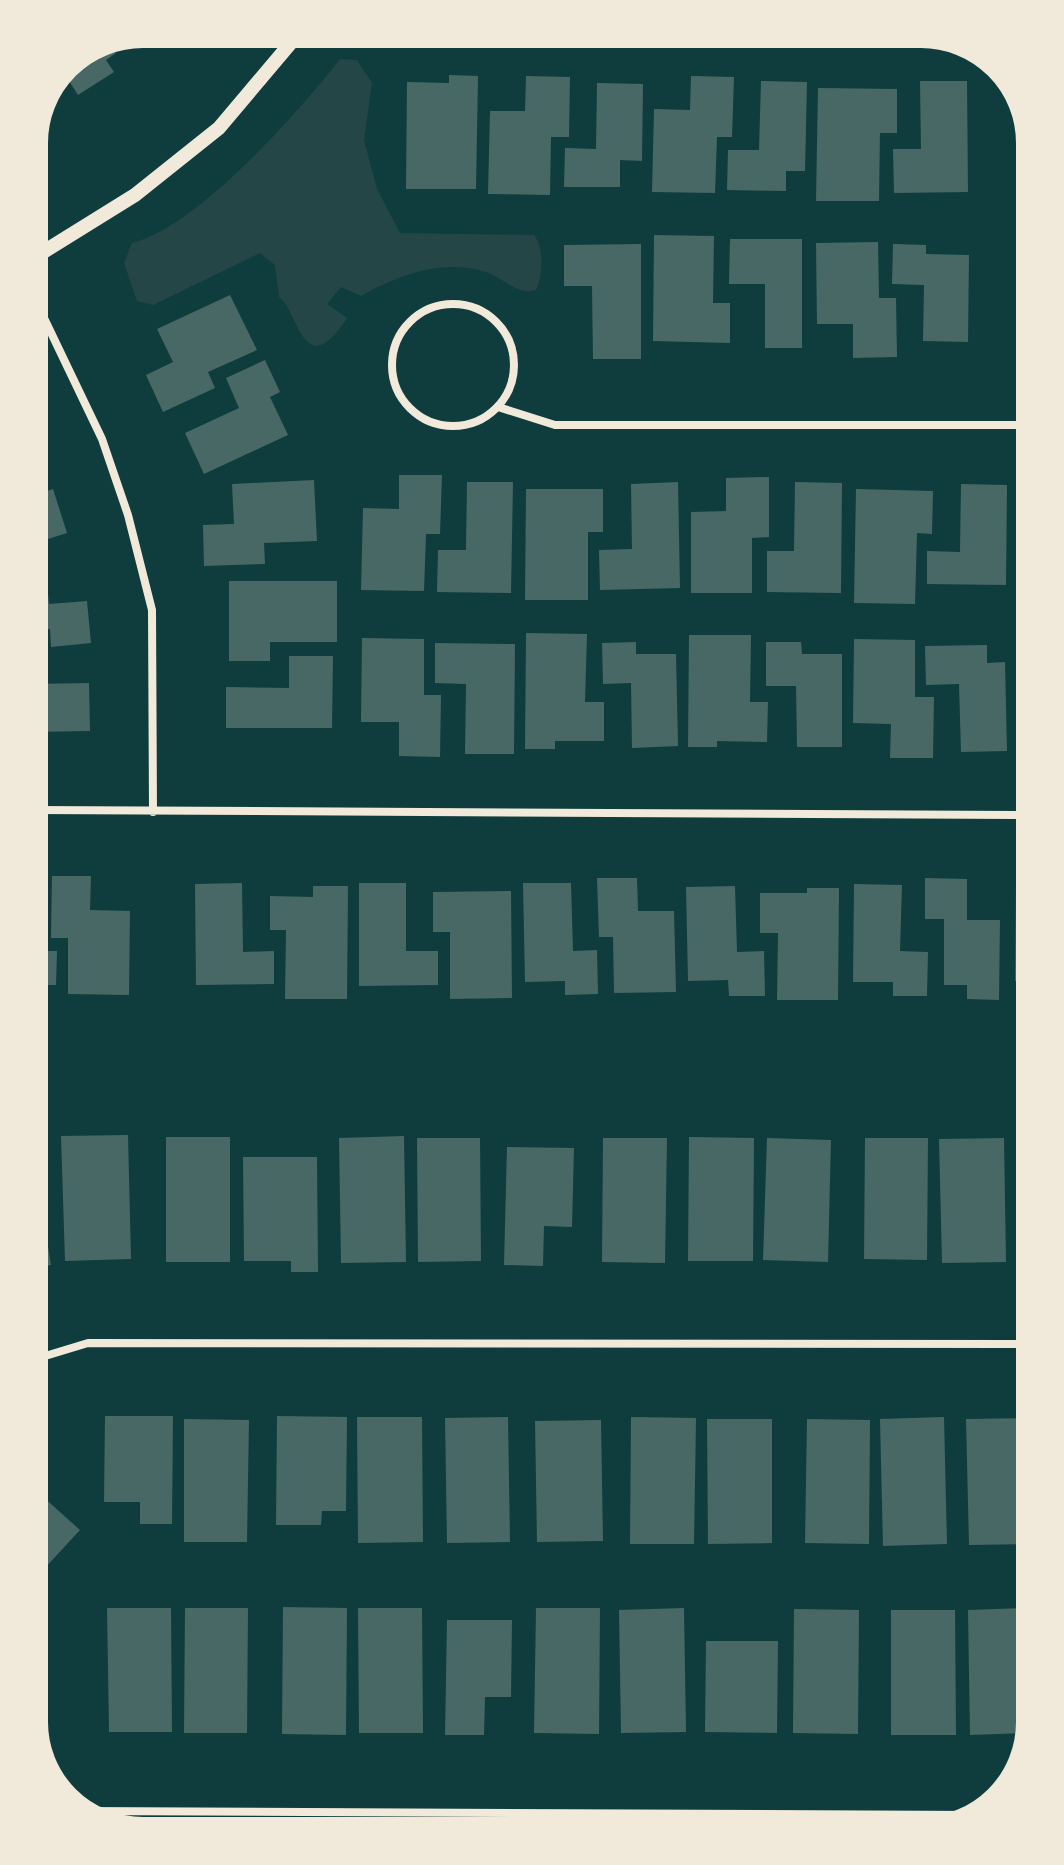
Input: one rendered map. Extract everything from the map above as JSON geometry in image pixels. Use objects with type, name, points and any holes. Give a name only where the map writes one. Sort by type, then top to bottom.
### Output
[{"type":"street","points":[[46,250],[135,195],[219,128],[288,46]]},
{"type":"street","points":[[452,303],[472,307],[491,316],[504,331],[512,350],[514,370],[509,390],[498,407],[482,419],[462,426],[442,426],[423,419],[407,407],[396,390],[391,371],[392,350],[400,332],[414,317],[431,307],[452,303]]},
{"type":"street","points":[[46,322],[102,439],[128,515],[152,610],[153,812]]},
{"type":"street","points":[[498,407],[555,425],[1018,425]]},
{"type":"street","points":[[46,810],[1018,815]]},
{"type":"street","points":[[46,1356],[88,1343],[1018,1344]]},
{"type":"street","points":[[105,1811],[949,1815]]},
{"type":"shaded area","points":[[340,59],[357,60],[372,83],[364,140],[377,189],[400,233],[534,235],[540,247],[541,262],[536,290],[523,291],[486,272],[454,267],[406,275],[361,296],[341,287],[327,304],[347,318],[321,345],[311,344],[304,338],[279,297],[275,265],[260,253],[153,305],[137,301],[124,263],[132,243],[158,233],[215,192],[273,137]]},
{"type":"building","points":[[114,50],[116,53],[106,60],[114,72],[78,95],[69,81],[95,59]]},
{"type":"building","points":[[449,75],[478,76],[476,189],[406,189],[407,82],[449,83]]},
{"type":"building","points":[[526,76],[570,77],[569,137],[551,137],[550,195],[488,194],[490,111],[525,111]]},
{"type":"building","points":[[691,76],[734,77],[732,137],[717,137],[715,193],[652,192],[654,109],[690,110]]},
{"type":"building","points":[[761,81],[807,82],[805,171],[786,171],[786,191],[727,190],[728,150],[759,150]]},
{"type":"building","points":[[920,81],[967,81],[968,192],[894,193],[893,149],[921,149]]},
{"type":"building","points":[[597,83],[643,84],[642,161],[620,160],[620,187],[564,187],[565,148],[596,149]]},
{"type":"building","points":[[818,88],[897,89],[897,133],[880,133],[879,201],[816,201]]},
{"type":"building","points":[[654,235],[714,236],[713,303],[730,303],[730,343],[653,341]]},
{"type":"building","points":[[730,239],[802,239],[802,348],[765,348],[765,284],[729,284]]},
{"type":"building","points":[[878,242],[879,298],[896,298],[897,357],[853,358],[853,324],[817,324],[816,243]]},
{"type":"building","points":[[641,244],[641,359],[593,359],[592,286],[564,286],[564,245]]},
{"type":"building","points":[[893,244],[926,245],[926,254],[969,255],[968,342],[923,341],[924,285],[892,284]]},
{"type":"building","points":[[230,295],[257,350],[208,372],[215,388],[163,412],[146,375],[173,362],[157,329]]},
{"type":"building","points":[[265,360],[280,392],[270,397],[288,435],[204,474],[185,433],[239,408],[226,378]]},
{"type":"building","points":[[399,475],[442,475],[440,534],[426,534],[424,591],[361,590],[363,508],[399,509]]},
{"type":"building","points":[[769,477],[769,537],[752,538],[752,593],[691,593],[691,512],[726,511],[726,478]]},
{"type":"building","points":[[314,480],[317,541],[264,543],[265,564],[204,566],[203,525],[234,524],[232,484]]},
{"type":"building","points":[[467,482],[513,482],[511,593],[437,592],[438,550],[466,550]]},
{"type":"building","points":[[678,482],[680,588],[600,590],[599,550],[632,549],[631,484]]},
{"type":"building","points":[[795,482],[842,483],[841,593],[767,592],[767,551],[794,551]]},
{"type":"building","points":[[961,484],[1007,485],[1006,585],[927,584],[927,551],[960,552]]},
{"type":"building","points":[[1018,488],[1018,600],[1017,600]]},
{"type":"building","points":[[53,489],[67,533],[46,540],[46,491]]},
{"type":"building","points":[[526,489],[603,489],[603,532],[588,532],[588,600],[525,600]]},
{"type":"building","points":[[856,489],[933,491],[932,534],[917,533],[915,604],[854,603]]},
{"type":"building","points":[[46,573],[49,604],[87,601],[91,643],[51,647],[50,629],[46,629]]},
{"type":"building","points":[[229,581],[337,581],[337,642],[270,642],[270,661],[229,661]]},
{"type":"building","points":[[526,633],[587,634],[585,702],[604,702],[604,741],[555,741],[555,749],[525,749]]},
{"type":"building","points":[[689,635],[751,635],[750,702],[768,702],[767,742],[717,741],[717,747],[688,747]]},
{"type":"building","points":[[362,638],[424,639],[424,695],[441,695],[440,757],[399,756],[399,722],[361,722]]},
{"type":"building","points":[[854,639],[915,640],[915,697],[934,697],[933,758],[890,758],[891,724],[853,723]]},
{"type":"building","points":[[636,642],[636,654],[676,654],[678,746],[632,748],[631,683],[603,684],[602,643]]},
{"type":"building","points":[[766,642],[801,642],[802,654],[842,654],[842,747],[797,747],[796,686],[766,686]]},
{"type":"building","points":[[435,643],[515,644],[514,754],[465,754],[466,684],[435,683]]},
{"type":"building","points":[[987,645],[987,663],[1005,662],[1007,751],[961,752],[959,684],[926,685],[925,646]]},
{"type":"building","points":[[289,656],[333,656],[332,728],[226,728],[226,687],[289,688]]},
{"type":"building","points":[[89,683],[90,731],[46,732],[46,684]]},
{"type":"building","points":[[52,876],[91,876],[90,910],[130,911],[129,995],[68,994],[68,938],[51,938]]},
{"type":"building","points":[[597,878],[637,878],[638,911],[674,911],[676,992],[614,993],[613,937],[599,937]]},
{"type":"building","points":[[925,878],[967,879],[967,920],[1000,920],[999,1000],[967,999],[967,985],[944,985],[944,919],[925,919]]},
{"type":"building","points":[[242,883],[243,952],[274,951],[274,984],[196,985],[195,884]]},
{"type":"building","points":[[359,883],[406,883],[406,951],[438,951],[438,985],[359,986]]},
{"type":"building","points":[[523,883],[571,883],[573,951],[597,950],[598,994],[565,995],[565,981],[525,982]]},
{"type":"building","points":[[854,884],[902,885],[900,951],[928,952],[927,996],[893,996],[893,982],[853,982]]},
{"type":"building","points":[[313,886],[348,886],[347,999],[285,999],[286,930],[270,930],[270,896],[313,897]]},
{"type":"building","points":[[735,886],[737,952],[764,951],[765,996],[729,996],[728,980],[688,981],[686,887]]},
{"type":"building","points":[[1016,887],[1018,887],[1018,981],[1015,981]]},
{"type":"building","points":[[807,888],[839,888],[838,1000],[777,1000],[778,933],[760,933],[760,893],[807,893]]},
{"type":"building","points":[[511,891],[512,998],[450,999],[450,932],[433,932],[433,892]]},
{"type":"building","points":[[46,951],[57,951],[56,985],[46,985]]},
{"type":"building","points":[[128,1135],[131,1259],[65,1261],[61,1136]]},
{"type":"building","points":[[404,1136],[406,1262],[341,1263],[339,1138]]},
{"type":"building","points":[[166,1137],[230,1137],[230,1262],[166,1262]]},
{"type":"building","points":[[689,1137],[754,1138],[753,1261],[688,1261]]},
{"type":"building","points":[[417,1138],[480,1138],[481,1261],[418,1262]]},
{"type":"building","points":[[603,1138],[667,1138],[665,1263],[602,1262]]},
{"type":"building","points":[[767,1138],[831,1140],[828,1262],[763,1260]]},
{"type":"building","points":[[865,1138],[928,1138],[927,1260],[864,1259]]},
{"type":"building","points":[[1004,1138],[1006,1262],[942,1263],[939,1139]]},
{"type":"building","points":[[507,1147],[574,1148],[572,1227],[544,1226],[543,1266],[504,1265]]},
{"type":"building","points":[[243,1157],[317,1157],[318,1272],[291,1272],[291,1261],[244,1261]]},
{"type":"building","points":[[46,1234],[51,1265],[46,1266]]},
{"type":"building","points":[[105,1416],[173,1416],[172,1524],[140,1524],[140,1502],[104,1502]]},
{"type":"building","points":[[277,1416],[347,1417],[346,1511],[322,1511],[321,1525],[276,1525]]},
{"type":"building","points":[[357,1417],[422,1417],[423,1542],[358,1543]]},
{"type":"building","points":[[508,1417],[510,1542],[447,1543],[445,1418]]},
{"type":"building","points":[[631,1417],[696,1418],[694,1544],[630,1544]]},
{"type":"building","points":[[944,1417],[947,1544],[883,1546],[880,1419]]},
{"type":"building","points":[[1018,1418],[1018,1544],[969,1545],[966,1419]]},
{"type":"building","points":[[184,1419],[249,1420],[247,1542],[184,1542]]},
{"type":"building","points":[[707,1419],[772,1419],[772,1543],[708,1544]]},
{"type":"building","points":[[807,1419],[870,1420],[869,1544],[805,1543]]},
{"type":"building","points":[[601,1420],[603,1541],[537,1542],[535,1421]]},
{"type":"building","points":[[46,1500],[80,1530],[46,1567]]},
{"type":"building","points":[[283,1607],[347,1608],[346,1735],[282,1734]]},
{"type":"building","points":[[107,1608],[171,1608],[172,1732],[109,1732]]},
{"type":"building","points":[[185,1608],[248,1608],[247,1733],[184,1733]]},
{"type":"building","points":[[358,1608],[422,1608],[423,1733],[359,1733]]},
{"type":"building","points":[[536,1608],[600,1608],[599,1734],[534,1733]]},
{"type":"building","points":[[684,1608],[686,1732],[621,1733],[619,1610]]},
{"type":"building","points":[[1018,1608],[1017,1733],[970,1735],[968,1610]]},
{"type":"building","points":[[794,1609],[859,1610],[858,1734],[793,1733]]},
{"type":"building","points":[[891,1610],[955,1610],[956,1735],[891,1735]]},
{"type":"building","points":[[447,1620],[512,1620],[511,1697],[485,1697],[484,1735],[445,1735]]},
{"type":"building","points":[[706,1641],[778,1641],[777,1733],[705,1732]]}]
